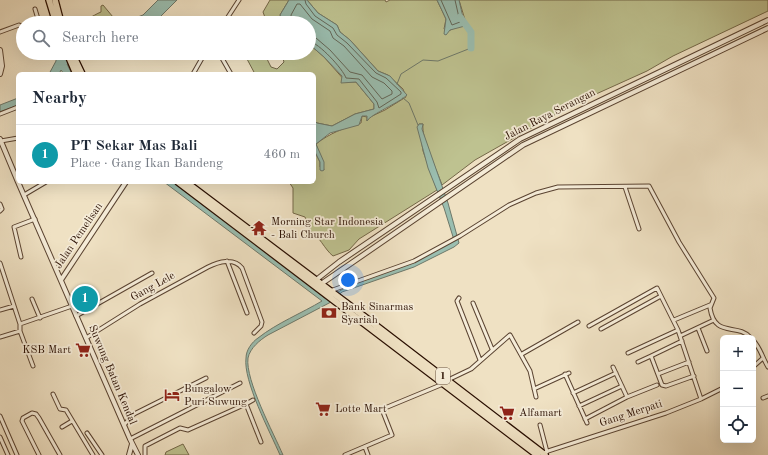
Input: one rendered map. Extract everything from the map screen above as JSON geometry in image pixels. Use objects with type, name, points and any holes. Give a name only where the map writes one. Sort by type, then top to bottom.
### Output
[{"type":"highway","points":[[49,0],[54,16]]},
{"type":"highway","points":[[55,0],[59,16]]},
{"type":"highway","points":[[72,60],[81,72]]},
{"type":"highway","points":[[73,60],[76,72]]},
{"type":"highway","name":"1","points":[[181,184],[277,257],[330,293]]},
{"type":"highway","name":"1","points":[[189,184],[316,280],[338,300],[445,382],[543,454]]},
{"type":"highway","points":[[277,257],[278,251]]},
{"type":"street","points":[[230,16],[239,0]]},
{"type":"street","points":[[35,9],[37,16]]},
{"type":"street","name":"Jalan Raya Serangan","points":[[316,280],[507,147],[532,132],[768,20]]},
{"type":"street","points":[[0,32],[16,26]]},
{"type":"street","name":"Jalan Raya Serangan","points":[[321,284],[448,195],[523,145],[768,28]]},
{"type":"street","points":[[730,39],[734,45]]},
{"type":"street","points":[[0,50],[2,66],[0,74]]},
{"type":"street","points":[[196,70],[201,60]]},
{"type":"street","points":[[222,60],[230,72]]},
{"type":"street","points":[[0,114],[16,108]]},
{"type":"street","points":[[0,140],[16,138]]},
{"type":"street","name":"Suwung Batan Kendal","points":[[0,140],[16,177]]},
{"type":"street","name":"Suwung Batan Kendal","points":[[19,184],[138,455]]},
{"type":"street","points":[[24,195],[43,184]]},
{"type":"street","name":"Jalan Pemelisan","points":[[61,280],[125,184]]},
{"type":"street","points":[[330,293],[414,261],[458,237],[509,205],[550,189],[574,186],[625,188],[649,186],[679,242],[714,298],[710,304],[674,320]]},
{"type":"street","points":[[625,188],[639,229]]},
{"type":"street","points":[[0,204],[2,209],[0,212]]},
{"type":"street","points":[[21,257],[14,227],[35,219]]},
{"type":"street","points":[[227,261],[247,313]]},
{"type":"street","name":"Gang Lele","points":[[86,338],[140,304],[208,267],[219,262],[227,261],[233,262],[242,268],[262,322],[261,326],[254,333]]},
{"type":"street","points":[[0,263],[20,324],[20,331],[33,366]]},
{"type":"street","points":[[76,316],[152,273]]},
{"type":"street","points":[[588,326],[657,288],[678,330],[701,399]]},
{"type":"street","points":[[601,329],[661,296]]},
{"type":"street","points":[[459,298],[457,301],[480,360]]},
{"type":"street","points":[[32,299],[40,318]]},
{"type":"street","points":[[473,303],[492,349]]},
{"type":"street","points":[[710,304],[714,320],[723,328],[743,331],[748,335]]},
{"type":"street","points":[[0,310],[14,306]]},
{"type":"street","points":[[20,324],[72,306]]},
{"type":"street","points":[[680,336],[714,320]]},
{"type":"street","points":[[522,354],[578,322]]},
{"type":"street","points":[[698,328],[707,351]]},
{"type":"street","points":[[628,353],[678,330]]},
{"type":"street","points":[[0,337],[20,331]]},
{"type":"street","points":[[346,455],[392,435],[384,412],[386,408],[471,369],[492,349],[510,335],[522,354],[530,371],[536,397]]},
{"type":"street","points":[[638,362],[682,341]]},
{"type":"street","points":[[756,344],[761,350],[768,367]]},
{"type":"street","points":[[651,356],[662,385],[666,386],[694,376]]},
{"type":"street","points":[[756,364],[763,358]]},
{"type":"street","points":[[658,374],[689,362]]},
{"type":"street","points":[[613,367],[627,397]]},
{"type":"street","points":[[574,393],[616,373]]},
{"type":"street","points":[[534,389],[567,374],[587,423]]},
{"type":"street","points":[[124,424],[134,414],[206,378]]},
{"type":"street","points":[[130,439],[240,383]]},
{"type":"street","points":[[585,419],[627,397],[657,385]]},
{"type":"street","points":[[579,406],[622,386]]},
{"type":"street","name":"Gang Merpati","points":[[543,454],[666,412],[701,399],[720,390]]},
{"type":"street","points":[[53,394],[60,409],[65,409],[92,455]]},
{"type":"street","points":[[763,398],[768,396]]},
{"type":"street","points":[[145,455],[145,446],[180,428],[188,430],[253,400]]},
{"type":"street","points":[[246,404],[261,442]]},
{"type":"street","points":[[39,455],[23,423],[23,418],[32,413],[36,414],[60,455]]},
{"type":"street","points":[[0,416],[17,455]]},
{"type":"street","points":[[62,427],[72,421]]},
{"type":"street","points":[[540,425],[543,454]]},
{"type":"street","points":[[87,433],[102,455]]},
{"type":"street","points":[[0,437],[8,455]]},
{"type":"street","points":[[129,455],[132,444]]},
{"type":"street","points":[[365,447],[368,455]]},
{"type":"green space","points":[[270,0],[289,0],[280,16],[264,16],[263,12]]},
{"type":"green space","points":[[307,0],[385,0],[386,2],[390,0],[437,0],[446,19],[444,29],[448,31],[466,23],[459,0],[768,0],[768,11],[673,56],[647,71],[574,104],[475,160],[442,185],[424,138],[423,124],[419,124],[423,151],[437,190],[359,239],[349,250],[333,256],[314,233],[311,232],[305,217],[293,213],[293,188],[290,184],[316,184],[316,154],[320,162],[320,167],[324,170],[316,144],[321,140],[337,131],[361,123],[362,116],[367,117],[367,121],[370,117],[406,97],[403,89],[388,75],[378,71],[350,40],[340,32],[337,25],[318,13]]},
{"type":"green space","points":[[103,5],[112,16],[93,16],[101,12],[101,6]]},
{"type":"green space","points":[[316,50],[346,82],[356,82],[374,104],[374,109],[355,114],[332,126],[317,123],[316,72],[254,72],[248,60],[268,60],[271,67],[277,69],[284,62],[283,60],[316,60]]},
{"type":"green space","points":[[183,444],[189,455],[165,455],[166,452]]},
{"type":"water","points":[[158,0],[177,0],[161,16],[140,16]]},
{"type":"water","points":[[289,0],[307,0],[318,13],[337,25],[340,32],[350,40],[378,71],[390,76],[407,95],[374,115],[367,121],[367,116],[362,116],[359,125],[330,133],[316,144],[316,122],[332,126],[355,114],[374,109],[374,104],[356,82],[341,83],[342,76],[316,50],[316,16],[280,15]]},
{"type":"water","points":[[437,0],[459,0],[465,26],[450,30],[446,35],[444,34],[446,19]]},
{"type":"water","points":[[74,60],[67,64],[71,72],[62,72],[61,70],[60,72],[50,72],[56,61]]},
{"type":"water","points":[[16,99],[16,106],[0,112],[0,105]]},
{"type":"water","points":[[419,124],[423,124],[422,129],[448,203],[459,243],[414,267],[342,292],[331,302],[268,335],[253,348],[248,358],[248,368],[255,393],[283,455],[280,455],[253,393],[246,368],[247,352],[250,346],[265,333],[322,301],[167,184],[176,184],[215,212],[326,299],[350,285],[418,260],[454,240],[444,208],[428,168],[417,127]]},
{"type":"water","points":[[316,144],[324,162],[324,170],[322,171],[320,170],[320,162],[316,154]]},
{"type":"waterway","points":[[460,17],[471,32],[471,48]]},
{"type":"waterway","points":[[397,84],[401,74],[423,60],[438,61],[471,48]]},
{"type":"waterway","points":[[403,98],[409,103],[418,125]]},
{"type":"place","name":"Morning Star Indonesia - Bali Church","points":[[259,228]]},
{"type":"place","name":"PT Sekar Mas Bali","points":[[85,299]]},
{"type":"place","name":"Bank Sinarmas Syariah","points":[[329,313]]},
{"type":"place","name":"KSB Mart","points":[[83,350]]},
{"type":"place","name":"Bungalow Puri Suwung","points":[[172,395]]},
{"type":"place","name":"Lotte Mart","points":[[323,409]]},
{"type":"place","name":"Alfamart","points":[[507,413]]}]
